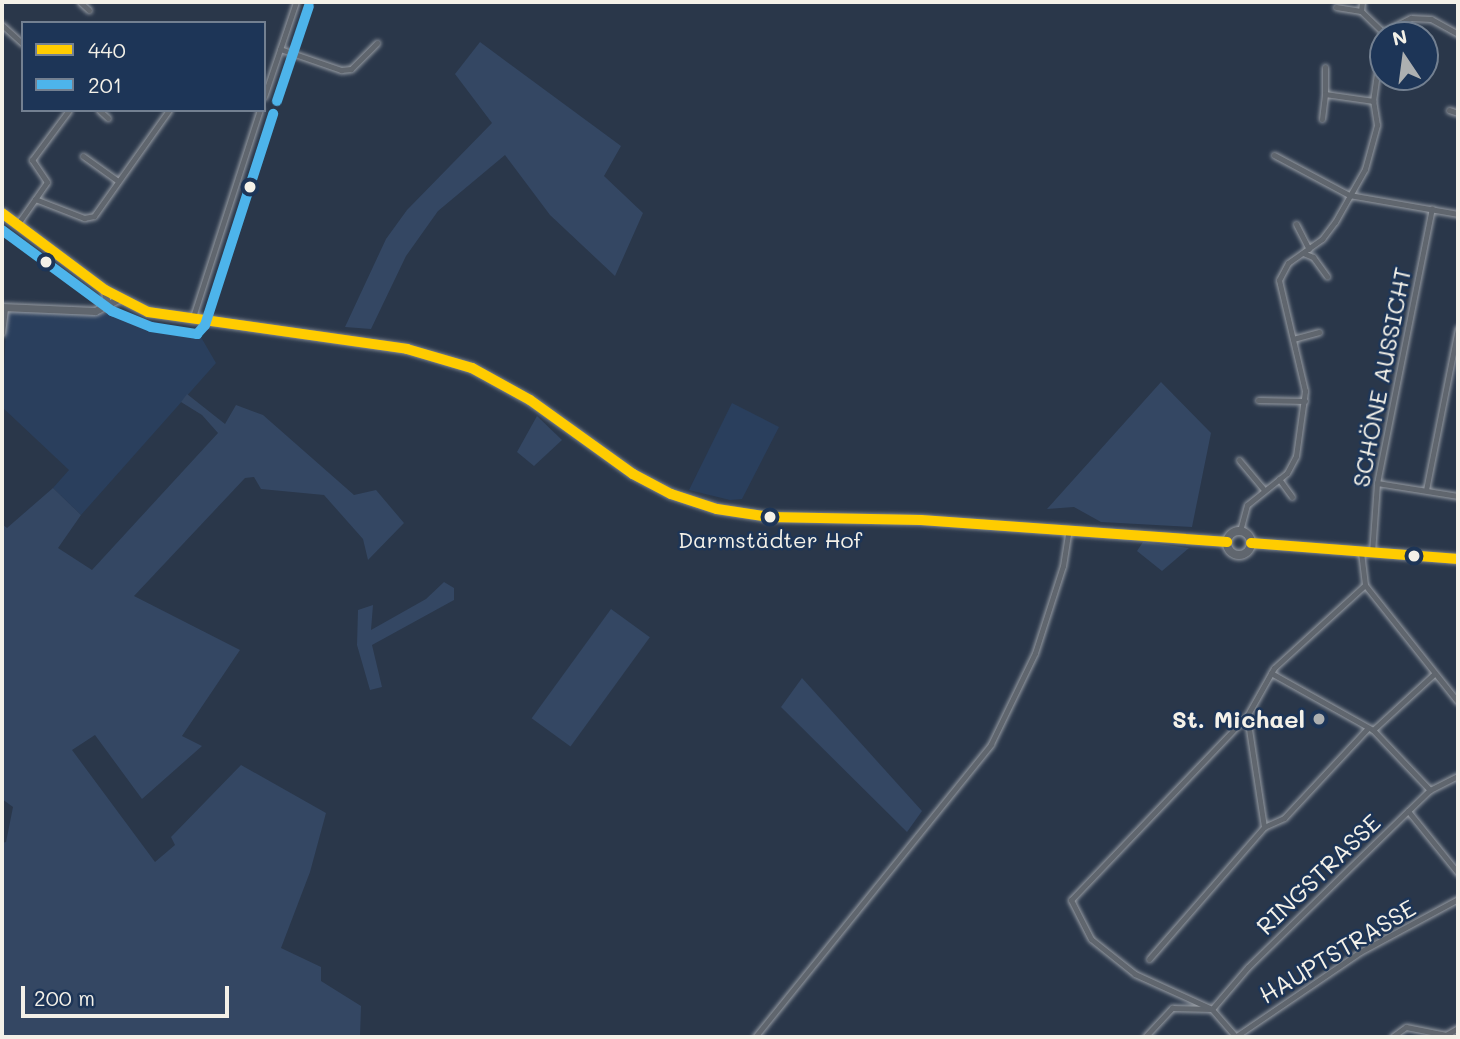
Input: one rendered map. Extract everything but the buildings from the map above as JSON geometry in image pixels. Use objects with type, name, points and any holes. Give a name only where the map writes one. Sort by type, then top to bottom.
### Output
[{"type":"main road","points":[[2,215],[105,290],[148,312],[192,321],[407,349],[456,362],[517,391],[640,478],[717,509],[769,517],[1069,529],[1227,542],[1240,531],[1247,534],[1251,543]]},
{"type":"main road","points":[[1227,542],[1231,552],[1240,555],[1251,543]]},
{"type":"main road","points":[[1251,543],[1458,559]]},
{"type":"street","points":[[80,2],[89,10]]},
{"type":"street","points":[[266,91],[296,2]]},
{"type":"street","points":[[1361,11],[1362,2]]},
{"type":"street","points":[[1336,7],[1361,11],[1371,21]]},
{"type":"street","points":[[1405,21],[1411,18],[1435,21]]},
{"type":"street","points":[[1439,23],[1458,34]]},
{"type":"street","points":[[2,24],[21,42]]},
{"type":"street","points":[[280,49],[341,70],[351,69],[377,43]]},
{"type":"street","points":[[1322,119],[1325,67]]},
{"type":"street","points":[[1240,531],[1247,505],[1279,479],[1296,456],[1305,401],[1303,368],[1282,306],[1279,280],[1283,269],[1335,222],[1365,169],[1377,125],[1373,101],[1374,91]]},
{"type":"street","points":[[1325,93],[1373,101]]},
{"type":"street","points":[[1449,110],[1458,113]]},
{"type":"street","points":[[16,225],[48,178],[32,160],[68,112]]},
{"type":"street","points":[[101,112],[108,118]]},
{"type":"street","points":[[35,200],[89,218],[168,112]]},
{"type":"street","points":[[192,321],[259,112]]},
{"type":"street","points":[[1274,155],[1349,195],[1458,214]]},
{"type":"street","points":[[83,156],[118,181]]},
{"type":"street","name":"SCHÖNE AUSSICHT","points":[[1372,552],[1377,483],[1432,208]]},
{"type":"street","points":[[1296,224],[1306,251],[1327,276]]},
{"type":"street","points":[[95,312],[107,302],[105,290]]},
{"type":"street","points":[[2,333],[3,307],[95,312],[119,299]]},
{"type":"street","points":[[1426,490],[1458,328]]},
{"type":"street","points":[[1293,339],[1319,332]]},
{"type":"street","points":[[1258,400],[1305,401]]},
{"type":"street","points":[[1239,460],[1264,489]]},
{"type":"street","points":[[1279,479],[1292,497]]},
{"type":"street","points":[[1377,483],[1458,496]]},
{"type":"street","points":[[755,1037],[991,744],[1035,653],[1063,566],[1069,529]]},
{"type":"street","points":[[1361,552],[1365,585],[1458,702]]},
{"type":"street","points":[[1235,1037],[1212,1009],[1135,974],[1091,939],[1071,900],[1247,716],[1271,673],[1365,585]]},
{"type":"street","points":[[1271,673],[1370,729],[1430,790]]},
{"type":"street","points":[[1149,959],[1264,827],[1284,818],[1370,729],[1434,674]]},
{"type":"street","points":[[1247,716],[1264,827]]},
{"type":"street","name":"RINGSTRASSE","points":[[1212,1009],[1248,967],[1430,790],[1458,776]]},
{"type":"street","points":[[1408,811],[1458,873]]},
{"type":"street","name":"HAUPTSTRASSE","points":[[1235,1037],[1360,952],[1458,899]]},
{"type":"street","points":[[1145,1037],[1172,1008],[1182,1006],[1212,1009]]},
{"type":"street","points":[[1392,1037],[1406,1027],[1446,1035],[1458,1028]]},
{"type":"shaded area","points":[[480,42],[621,146],[604,176],[643,213],[615,276],[550,215],[505,155],[438,211],[406,256],[371,329],[345,327],[386,239],[407,210],[492,123],[455,74]]},
{"type":"shaded area","points":[[7,311],[122,314],[198,332],[216,363],[81,515],[53,488],[69,470],[2,407]]},
{"type":"shaded area","points":[[1161,382],[1211,433],[1192,527],[1101,522],[1074,507],[1047,509]]},
{"type":"shaded area","points":[[187,394],[225,424],[236,405],[263,415],[354,495],[376,490],[404,523],[368,560],[363,539],[324,495],[261,489],[254,477],[245,478],[134,596],[240,650],[182,736],[202,746],[142,799],[95,735],[72,750],[155,862],[175,845],[171,837],[241,765],[326,813],[310,872],[281,948],[321,967],[321,981],[361,1006],[360,1037],[2,1037],[2,843],[6,842],[13,807],[2,799],[2,524],[7,528],[53,488],[81,515],[58,548],[92,570],[218,433],[202,415],[181,402]]},
{"type":"shaded area","points":[[732,403],[779,427],[742,499],[730,500],[689,490]]},
{"type":"shaded area","points":[[537,416],[562,440],[534,466],[517,452]]},
{"type":"shaded area","points":[[1143,542],[1189,548],[1162,571],[1137,551]]},
{"type":"shaded area","points":[[444,582],[454,588],[454,600],[372,645],[382,687],[370,690],[357,645],[358,610],[373,605],[371,630],[426,599]]},
{"type":"shaded area","points":[[611,609],[650,637],[570,746],[532,718]]},
{"type":"shaded area","points":[[802,678],[922,811],[907,832],[781,707]]},
{"type":"transit line","name":"201","points":[[277,101],[309,6]]},
{"type":"transit line","name":"201","points":[[2,230],[112,311],[151,327],[197,334],[205,325],[273,114]]},
{"type":"transit line","name":"440","points":[[2,213],[105,290],[148,312],[407,349],[472,368],[530,400],[633,474],[671,494],[717,509],[769,517],[921,520],[1227,542]]},
{"type":"transit line","name":"440","points":[[1251,543],[1458,559]]},
{"type":"place","name":"Darmstädter Hof","points":[[770,517]]},
{"type":"place","name":"St. Michael","points":[[1319,719]]}]
